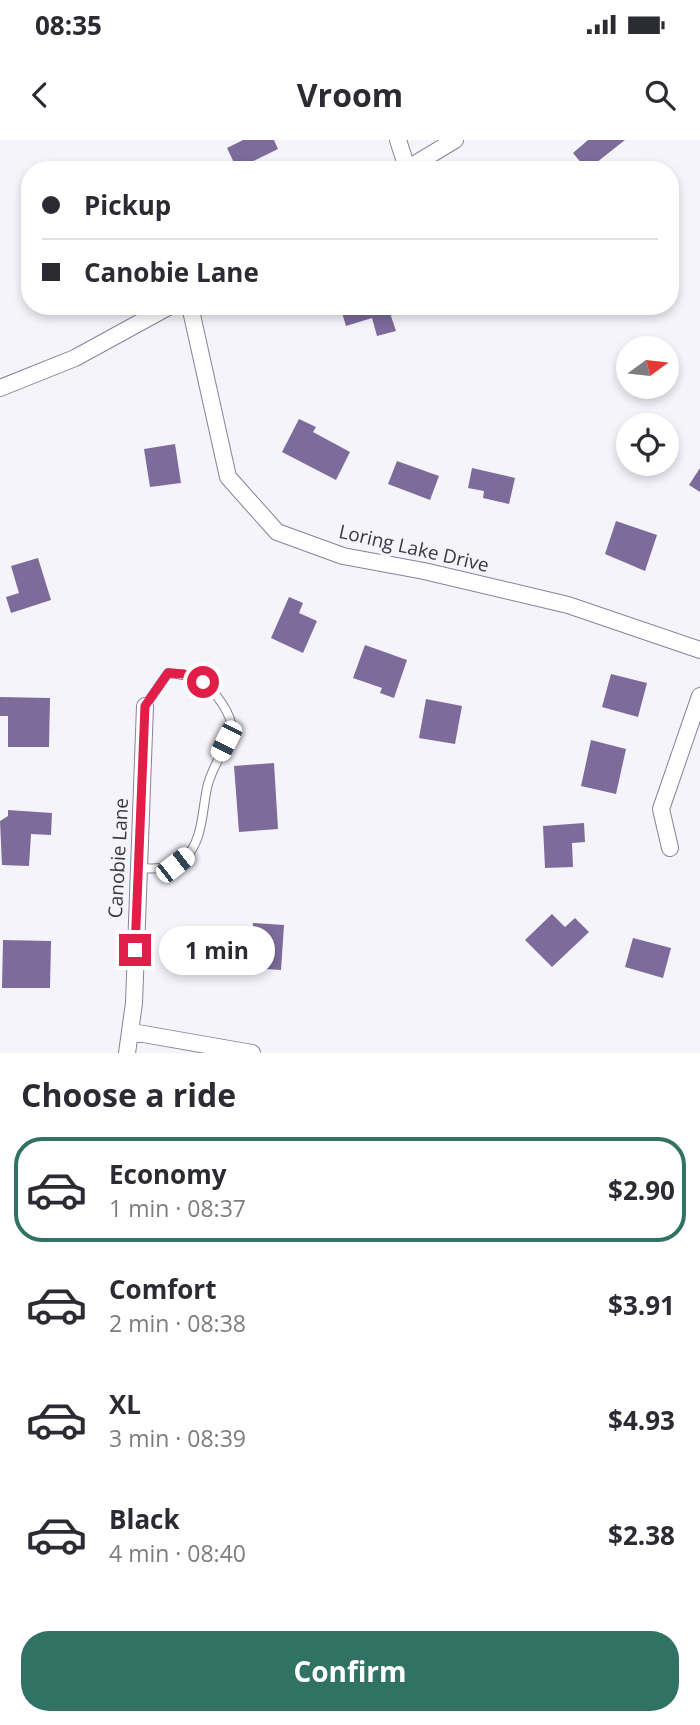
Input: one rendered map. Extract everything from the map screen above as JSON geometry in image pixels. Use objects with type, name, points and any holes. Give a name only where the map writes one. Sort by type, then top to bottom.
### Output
[{"type":"street","points":[[398,140],[404,161]]},
{"type":"street","points":[[420,161],[455,140]]},
{"type":"street","points":[[0,388],[75,358],[154,315]]},
{"type":"street","name":"Loring Lake Drive","points":[[192,315],[228,477],[277,532],[343,556],[424,571],[568,605],[700,650]]},
{"type":"street","points":[[670,848],[661,809],[700,696]]},
{"type":"street","name":"Canobie Lane","points":[[127,1053],[132,1032],[145,706]]},
{"type":"street","points":[[132,1032],[252,1053]]},
{"type":"lane","points":[[137,868],[156,869],[175,865],[187,856],[197,841],[208,785],[216,762],[232,732],[231,721],[219,701],[203,682],[184,674],[168,673],[145,706]]},
{"type":"building","points":[[243,140],[274,140],[278,149],[253,161],[233,161],[227,148]]},
{"type":"building","points":[[588,140],[625,140],[598,161],[580,161],[573,153]]},
{"type":"building","points":[[343,315],[391,315],[396,331],[377,336],[372,318],[346,326]]},
{"type":"building","points":[[299,419],[316,427],[313,432],[350,452],[336,480],[282,452]]},
{"type":"building","points":[[175,444],[181,483],[150,487],[144,449]]},
{"type":"building","points":[[397,461],[439,476],[430,500],[388,484]]},
{"type":"building","points":[[472,468],[515,478],[509,504],[483,498],[484,491],[468,488]]},
{"type":"building","points":[[700,468],[700,492],[689,485]]},
{"type":"building","points":[[616,521],[657,535],[645,571],[605,554]]},
{"type":"building","points":[[38,558],[51,600],[11,613],[6,597],[19,593],[11,566]]},
{"type":"building","points":[[289,597],[303,603],[299,613],[317,621],[303,653],[271,638]]},
{"type":"building","points":[[365,645],[407,660],[394,698],[380,693],[382,688],[353,678]]},
{"type":"building","points":[[611,674],[647,683],[638,717],[602,707]]},
{"type":"building","points":[[0,697],[50,698],[49,747],[8,747],[8,716],[0,716]]},
{"type":"building","points":[[426,699],[462,706],[455,744],[419,738]]},
{"type":"building","points":[[591,740],[626,749],[616,794],[581,786]]},
{"type":"building","points":[[274,763],[278,829],[239,832],[234,766]]},
{"type":"building","points":[[8,810],[52,813],[51,835],[31,834],[29,866],[2,865],[0,821],[8,816]]},
{"type":"building","points":[[584,823],[585,842],[572,843],[573,867],[545,868],[543,826]]},
{"type":"building","points":[[552,914],[565,927],[575,918],[589,932],[552,967],[525,940]]},
{"type":"building","points":[[253,923],[284,925],[281,970],[251,968]]},
{"type":"building","points":[[633,938],[671,948],[663,978],[625,967]]},
{"type":"building","points":[[3,940],[51,941],[50,988],[2,988]]},
{"type":"route","points":[[135,950],[145,706],[168,673],[184,674],[203,682]]}]
